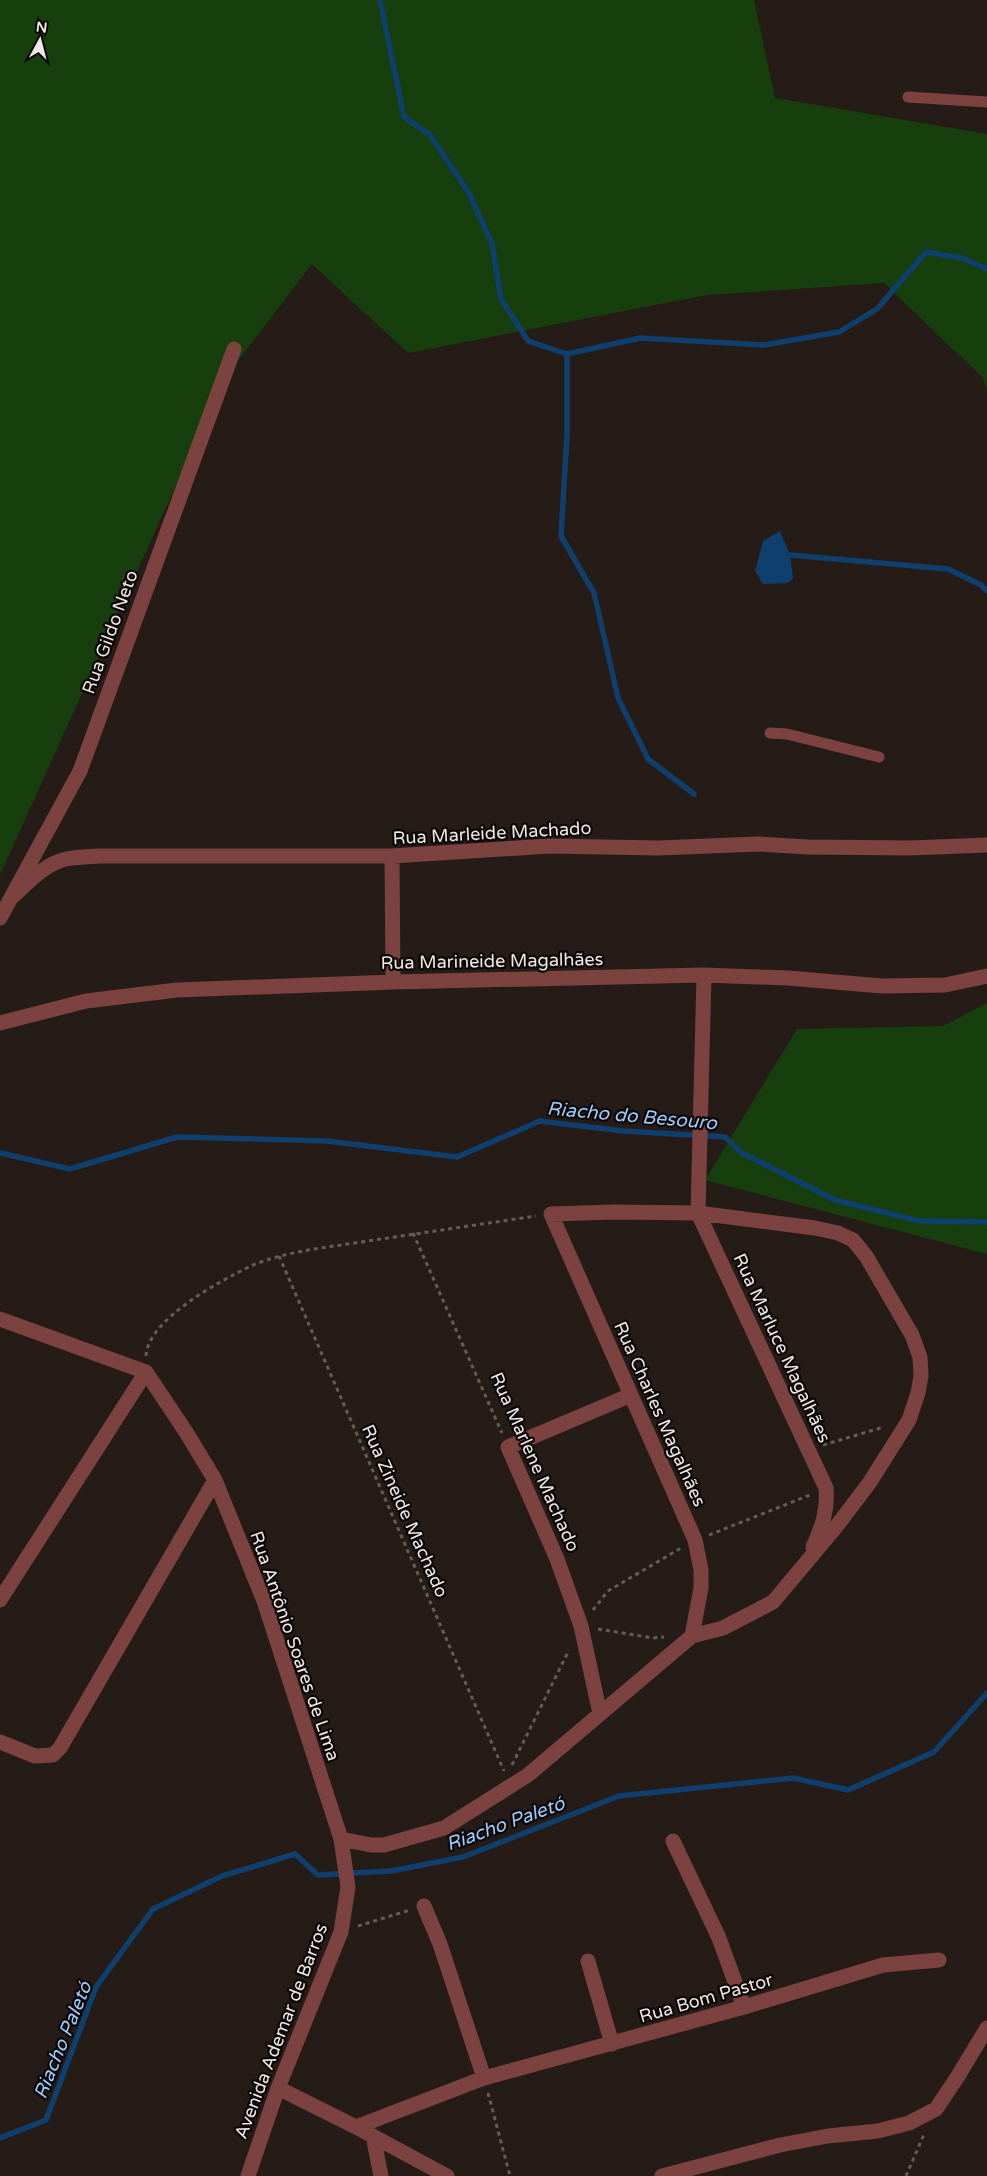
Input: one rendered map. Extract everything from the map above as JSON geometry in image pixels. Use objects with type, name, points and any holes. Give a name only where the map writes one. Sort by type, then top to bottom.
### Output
[{"type":"street","name":"Rua Gildo Neto","points":[[0,918],[80,771],[234,350]]},
{"type":"street","name":"Rua Marleide Machado","points":[[11,898],[36,875],[52,864],[66,859],[98,856],[392,856],[549,846],[659,848],[758,844],[808,848],[910,848],[987,844]]},
{"type":"street","points":[[392,856],[393,982]]},
{"type":"street","name":"Rua Marineide Magalhães","points":[[0,1023],[86,1001],[176,990],[393,982],[704,975],[788,978],[882,986],[945,985],[987,976]]},
{"type":"street","name":"Rua Marluce Magalhães","points":[[704,975],[698,1213],[826,1488],[828,1503],[824,1522],[807,1562]]},
{"type":"street","points":[[341,1838],[371,1845],[384,1845],[444,1828],[528,1775],[692,1636],[723,1628],[773,1602],[870,1482],[909,1420],[921,1376],[920,1357],[912,1335],[866,1256],[853,1240],[838,1233],[815,1228],[698,1213],[614,1212],[551,1214]]},
{"type":"street","name":"Rua Charles Magalhães","points":[[551,1214],[695,1540],[701,1570],[701,1588],[692,1636]]},
{"type":"street","points":[[0,1320],[146,1372],[0,1600]]},
{"type":"street","name":"Rua Antônio Soares de Lima","points":[[146,1372],[215,1480],[264,1601],[341,1838],[346,1868]]},
{"type":"street","points":[[508,1447],[631,1395]]},
{"type":"street","name":"Rua Marlene Machado","points":[[508,1447],[557,1559],[581,1626],[600,1714]]},
{"type":"street","points":[[0,1742],[35,1756],[53,1755],[60,1748],[215,1480]]},
{"type":"street","points":[[673,1841],[719,1938],[744,2007]]},
{"type":"street","name":"Avenida Ademar de Barros","points":[[248,2176],[278,2088],[341,1932],[348,1885],[346,1868]]},
{"type":"street","points":[[424,1906],[440,1944],[484,2078]]},
{"type":"street","name":"Rua Bom Pastor","points":[[356,2127],[484,2078],[744,2007],[883,1965],[939,1960]]},
{"type":"street","points":[[588,1961],[612,2044]]},
{"type":"street","points":[[662,2176],[780,2145],[828,2136],[878,2131],[909,2123],[936,2109],[987,2028]]},
{"type":"street","points":[[278,2088],[356,2127],[446,2176]]},
{"type":"street","points":[[373,2136],[381,2176]]},
{"type":"lane","points":[[908,97],[987,102]]},
{"type":"lane","points":[[770,733],[787,734],[879,757]]},
{"type":"path","points":[[146,1372],[147,1346],[170,1315],[191,1300],[252,1266],[279,1256],[413,1233],[551,1214]]},
{"type":"path","name":"Rua Marlene Machado","points":[[413,1233],[508,1447]]},
{"type":"path","name":"Rua Zineide Machado","points":[[279,1256],[506,1776],[581,1626]]},
{"type":"path","points":[[808,1450],[909,1420]]},
{"type":"path","points":[[692,1636],[653,1638],[581,1626],[608,1591],[695,1540],[826,1488]]},
{"type":"path","points":[[341,1932],[424,1906]]},
{"type":"path","points":[[484,2078],[510,2176]]},
{"type":"path","points":[[906,2176],[936,2109]]},
{"type":"green space","points":[[0,0],[754,0],[775,98],[987,134],[987,389],[982,377],[884,283],[707,295],[408,353],[312,264],[224,379],[0,875]]},
{"type":"green space","points":[[987,1003],[987,1254],[705,1180],[797,1029],[943,1026]]},
{"type":"water","points":[[780,531],[790,555],[793,578],[788,583],[763,584],[755,571],[763,541]]},
{"type":"waterway","points":[[380,0],[404,117],[430,135],[469,193],[492,244],[501,299],[528,341],[567,354],[640,338],[764,345],[839,332],[877,309],[926,252],[962,258],[987,269]]},
{"type":"waterway","points":[[567,354],[567,435],[561,536],[594,593],[618,698],[648,759],[694,794]]},
{"type":"waterway","points":[[790,555],[948,569],[981,585],[987,591]]},
{"type":"waterway","name":"Riacho do Besouro","points":[[0,1153],[70,1169],[177,1137],[327,1141],[457,1157],[540,1121],[623,1131],[725,1137],[742,1153],[835,1200],[919,1221],[987,1222]]},
{"type":"waterway","name":"Riacho Paletó","points":[[0,2138],[46,2120],[96,1987],[153,1909],[222,1876],[295,1854],[318,1875],[391,1871],[463,1857],[619,1796],[793,1778],[848,1790],[934,1752],[987,1693]]}]
